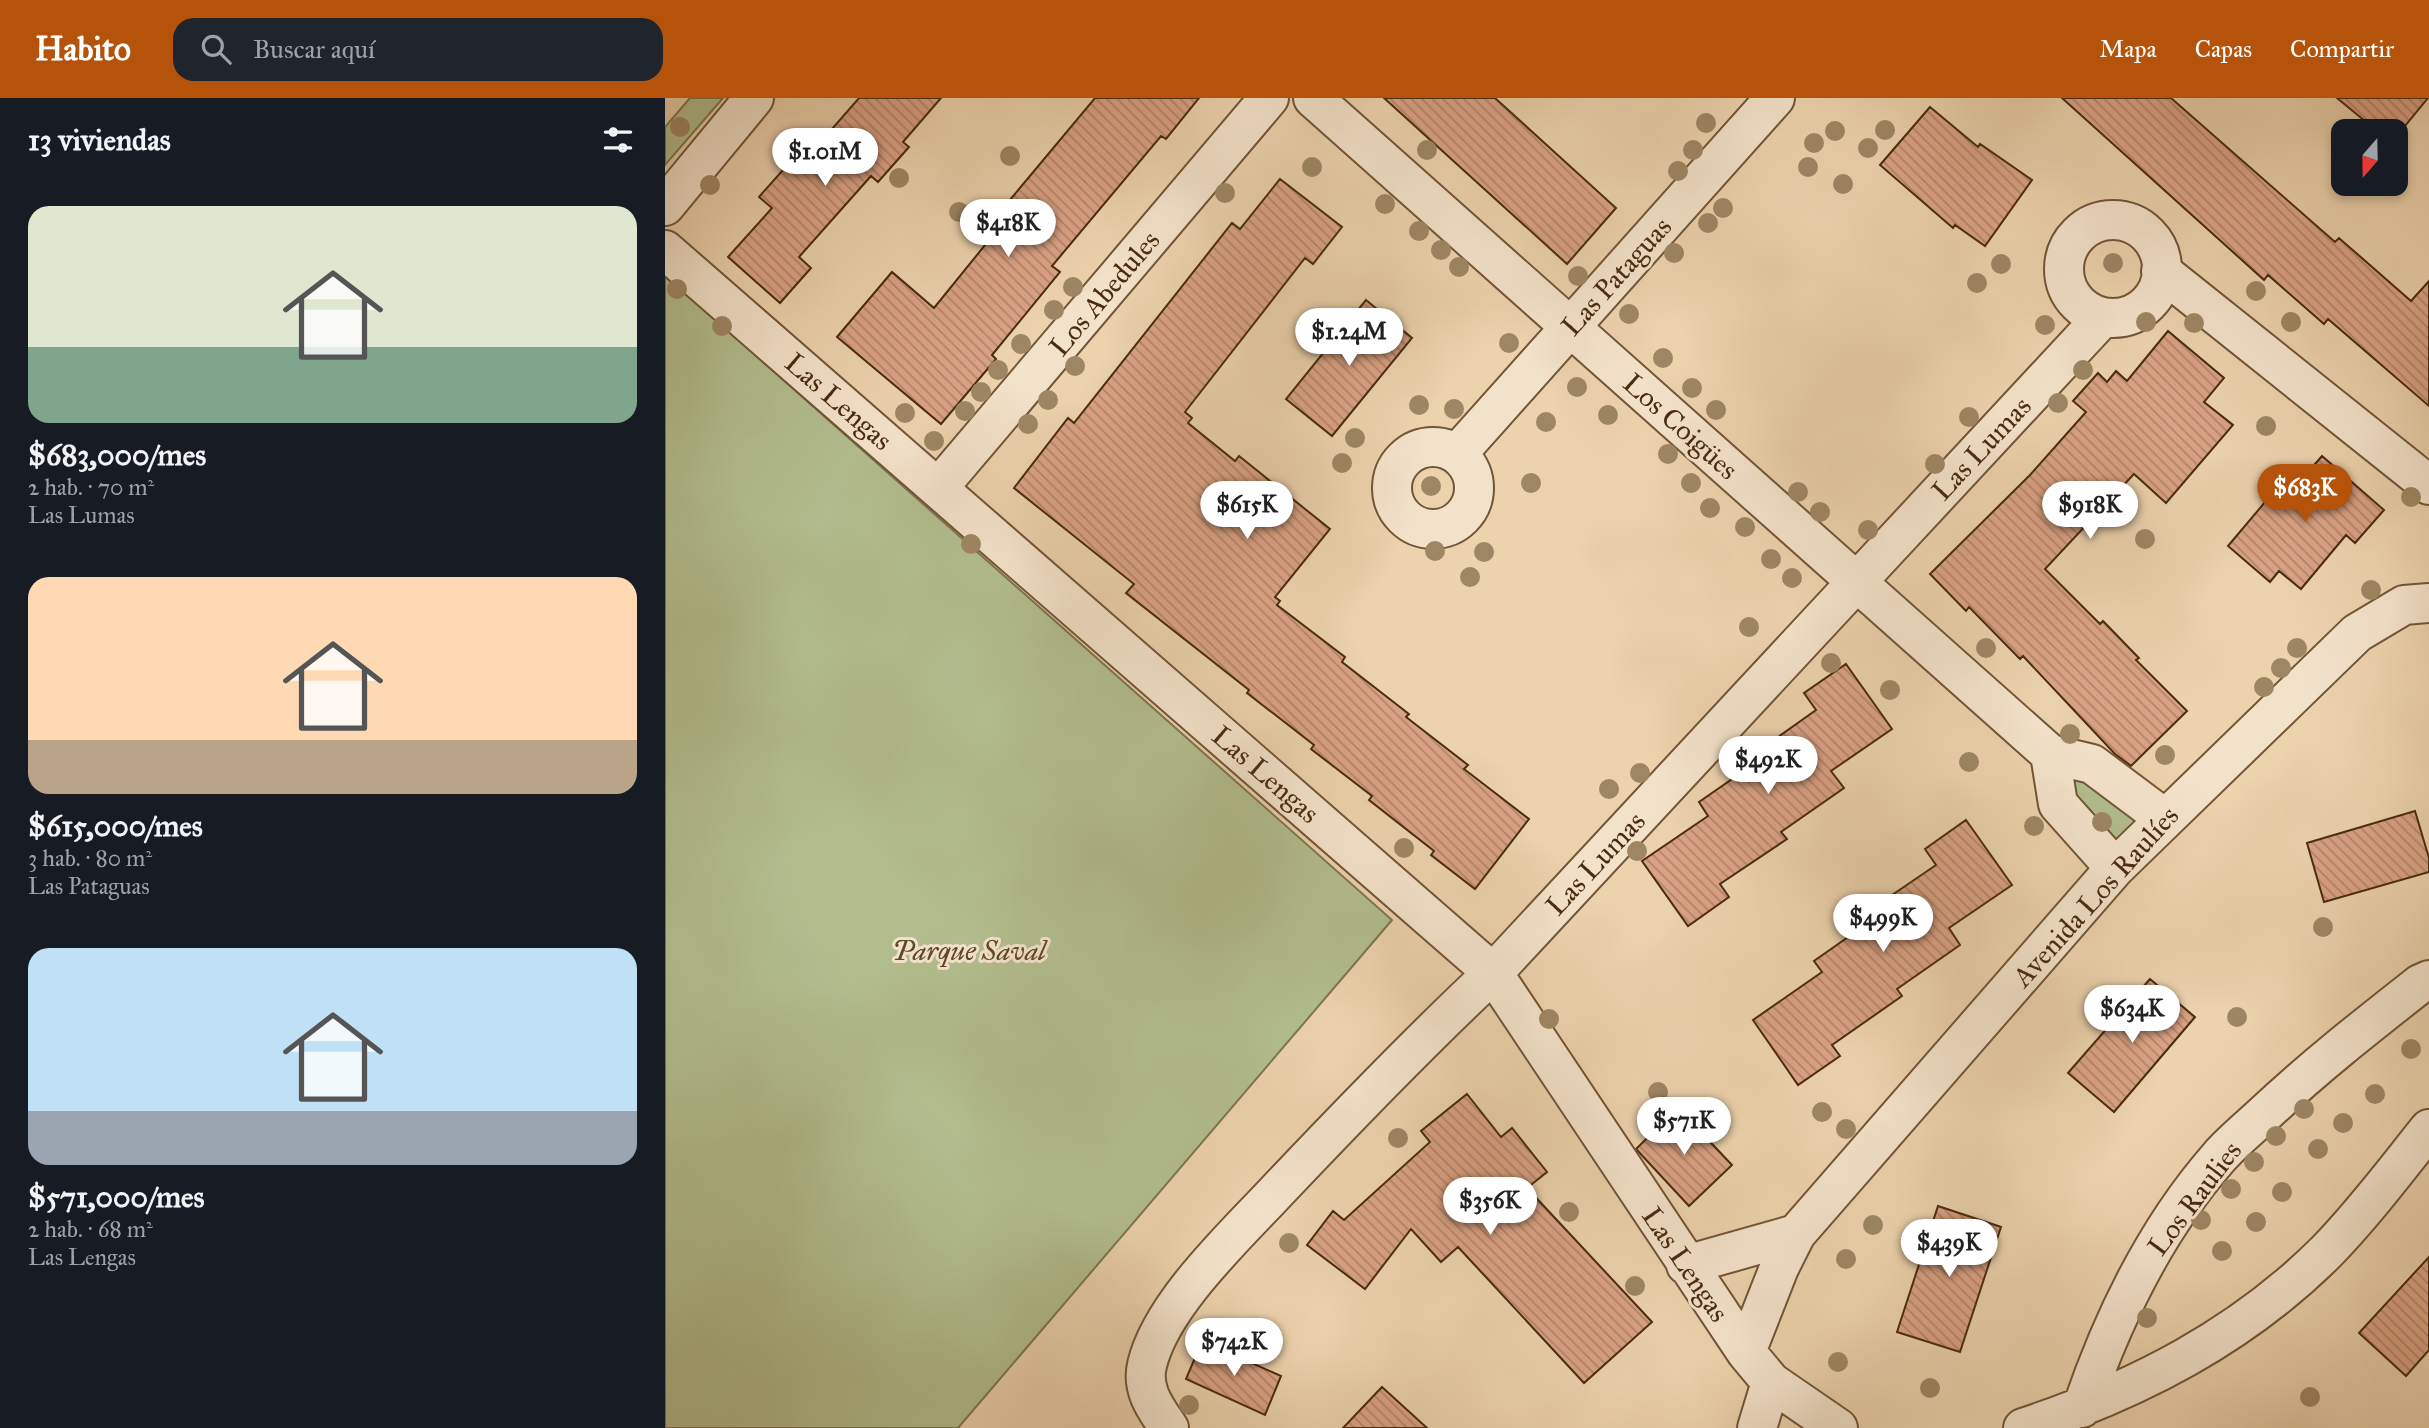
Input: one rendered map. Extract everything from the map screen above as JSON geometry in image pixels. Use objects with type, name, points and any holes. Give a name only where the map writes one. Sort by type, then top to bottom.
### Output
[{"type":"street","points":[[665,206],[754,98]]},
{"type":"street","name":"Los Abedules","points":[[939,487],[1269,98]]},
{"type":"street","name":"Los Coigües","points":[[1313,98],[2050,754],[2092,764],[2164,817]]},
{"type":"street","name":"Las Pataguas","points":[[1457,454],[1775,98]]},
{"type":"street","points":[[2114,221],[2129,223],[2143,230],[2160,256],[2158,288],[2149,302],[2136,312],[2120,318],[2103,317],[2087,311],[2066,285],[2063,268],[2066,253],[2073,239],[2085,229],[2114,221]]},
{"type":"street","name":"Las Lengas","points":[[665,250],[1493,973],[1746,1353],[1771,1382],[1838,1428]]},
{"type":"street","points":[[2161,271],[2429,485]]},
{"type":"street","name":"Las Lumas","points":[[1169,1428],[1148,1396],[1146,1366],[1169,1315],[1212,1261],[1398,1062],[1493,973],[2103,317]]},
{"type":"street","name":"Avenida Los Raulíes","points":[[1746,1353],[1779,1268],[1796,1234],[2115,868],[2164,817],[2357,633],[2404,604],[2429,603]]},
{"type":"street","points":[[2050,754],[2058,804],[2115,868]]},
{"type":"street","name":"Los Raulies","points":[[2083,1408],[2119,1311],[2178,1209],[2219,1156],[2322,1060],[2420,984],[2429,980]]},
{"type":"street","points":[[2023,1428],[2083,1408],[2142,1383],[2199,1351],[2262,1308],[2334,1242],[2429,1129]]},
{"type":"street","points":[[1686,1265],[1796,1234]]},
{"type":"street","points":[[1757,1428],[1771,1382]]},
{"type":"green space","points":[[690,98],[723,98],[665,165],[665,127]]},
{"type":"green space","name":"Parque Saval","points":[[665,275],[1392,920],[958,1428],[665,1428]]},
{"type":"green space","points":[[2083,771],[2149,817],[2112,851],[2074,803],[2070,780]]},
{"type":"building","points":[[859,98],[941,98],[903,142],[909,147],[878,182],[871,176],[799,257],[811,268],[780,303],[728,257],[772,208],[759,197],[790,162],[798,168]]},
{"type":"building","points":[[1095,98],[1199,98],[1166,139],[1161,136],[1052,266],[1060,272],[992,355],[996,359],[941,424],[837,337],[892,272],[934,308],[1011,213],[1004,207]]},
{"type":"building","points":[[1384,98],[1495,98],[1616,208],[1567,264]]},
{"type":"building","points":[[2062,98],[2171,98],[2335,242],[2339,238],[2411,301],[2429,281],[2429,406],[2328,319],[2324,324],[2268,275],[2264,280]]},
{"type":"building","points":[[2337,98],[2428,98],[2408,122],[2408,119],[2362,119]]},
{"type":"building","points":[[1930,107],[1978,147],[1980,144],[2032,180],[1985,246],[1955,225],[1953,228],[1880,165]]},
{"type":"building","points":[[1280,179],[1342,227],[1313,264],[1305,258],[1185,412],[1192,418],[1188,423],[1235,461],[1239,456],[1330,529],[1275,597],[1280,601],[1277,605],[1345,657],[1342,662],[1409,714],[1406,717],[1468,765],[1464,769],[1529,819],[1475,889],[1431,855],[1434,851],[1369,800],[1372,796],[1311,749],[1314,745],[1126,593],[1134,584],[1014,488],[1068,418],[1074,423],[1232,223],[1240,229]]},
{"type":"building","points":[[1366,300],[1412,338],[1332,436],[1286,399]]},
{"type":"building","points":[[2168,331],[2224,378],[2204,402],[2233,425],[2166,503],[2134,474],[2045,569],[2100,624],[2103,621],[2139,658],[2136,660],[2187,711],[2131,766],[2115,754],[2023,656],[2020,659],[1969,607],[1966,611],[1930,574],[2030,475],[2086,412],[2073,401],[2098,373],[2107,382],[2116,371],[2127,381]]},
{"type":"building","points":[[2322,456],[2384,510],[2355,543],[2346,535],[2301,589],[2279,571],[2270,582],[2228,546],[2287,476],[2297,485]]},
{"type":"building","points":[[1846,664],[1892,729],[1831,771],[1844,788],[1781,832],[1787,839],[1720,884],[1729,897],[1688,926],[1642,861],[1708,816],[1699,802],[1761,759],[1757,752],[1816,710],[1804,693]]},
{"type":"building","points":[[2415,811],[2429,858],[2429,872],[2324,902],[2307,843]]},
{"type":"building","points":[[1966,820],[2012,885],[1949,928],[1960,945],[1897,989],[1902,996],[1832,1045],[1840,1056],[1798,1085],[1753,1020],[1822,972],[1814,961],[1878,916],[1873,908],[1936,865],[1925,849]]},
{"type":"building","points":[[2150,979],[2195,1017],[2114,1112],[2068,1073]]},
{"type":"building","points":[[1467,1094],[1501,1137],[1512,1128],[1547,1172],[1527,1188],[1652,1322],[1584,1383],[1458,1247],[1441,1262],[1411,1229],[1365,1289],[1307,1245],[1333,1211],[1344,1220],[1430,1142],[1421,1131]]},
{"type":"building","points":[[1678,1108],[1732,1165],[1689,1206],[1636,1149]]},
{"type":"building","points":[[1938,1206],[2001,1227],[1960,1352],[1897,1332]]},
{"type":"building","points":[[2429,1257],[2429,1350],[2406,1376],[2359,1333]]},
{"type":"building","points":[[1202,1341],[1281,1376],[1265,1415],[1186,1379]]},
{"type":"building","points":[[1382,1387],[1427,1428],[1343,1428]]}]
